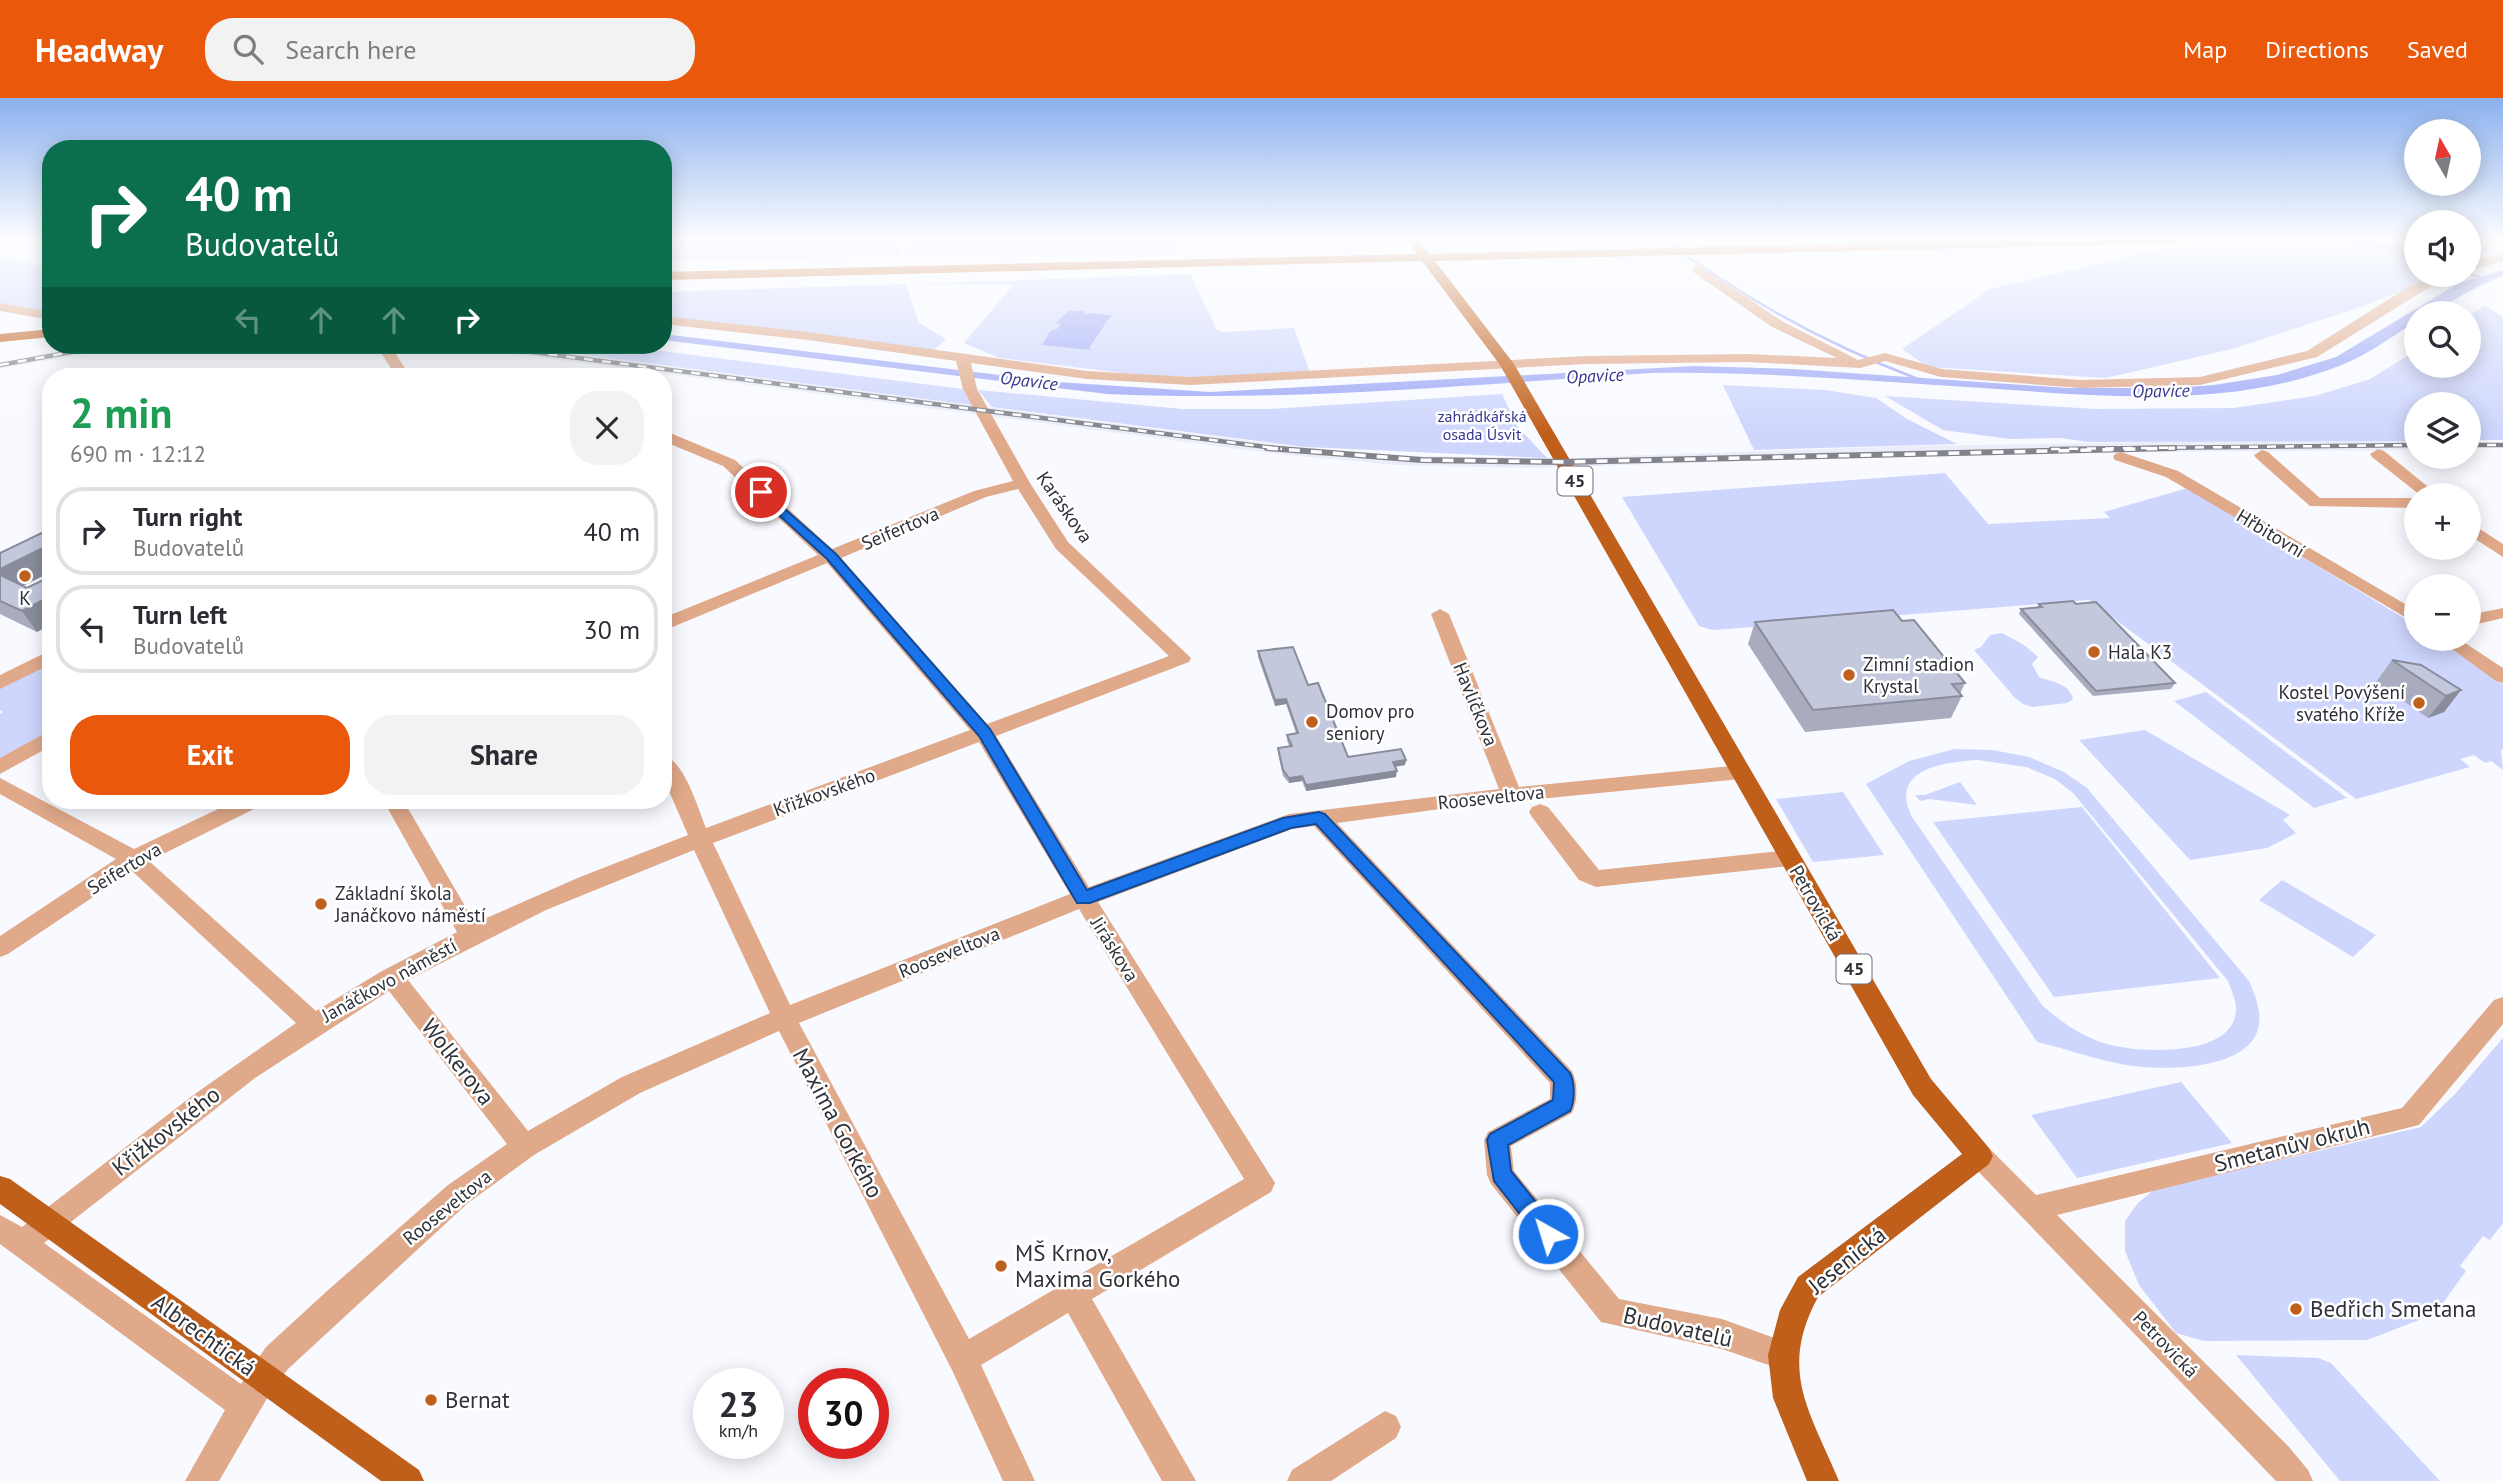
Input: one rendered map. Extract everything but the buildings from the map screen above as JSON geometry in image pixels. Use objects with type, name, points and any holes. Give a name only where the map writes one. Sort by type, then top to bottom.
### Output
[{"type":"main road","name":"45","points":[[1461,304],[1508,365]]},
{"type":"main road","points":[[0,338],[42,334]]},
{"type":"main road","name":"Petrovická","points":[[1508,365],[1922,1087],[1980,1156]]},
{"type":"main road","name":"Jesenická","points":[[1822,1481],[1788,1398],[1783,1355],[1790,1320],[1808,1287],[1980,1156]]},
{"type":"main road","name":"Albrechtická","points":[[0,1188],[408,1481]]},
{"type":"street","points":[[1748,304],[1777,324],[1869,362]]},
{"type":"street","points":[[672,321],[1087,375],[1190,381],[1669,358],[1869,362],[1885,357],[1941,373],[2080,384],[2200,381],[2312,354],[2392,304]]},
{"type":"street","points":[[0,307],[42,314]]},
{"type":"street","name":"Karáskova","points":[[963,359],[970,388],[1022,483],[1062,545],[1182,658]]},
{"type":"street","name":"Jiráskova","points":[[672,439],[729,463],[831,557],[984,733],[1083,898],[1261,1183],[1073,1294]]},
{"type":"street","points":[[2378,454],[2415,483]]},
{"type":"street","points":[[2262,455],[2316,503],[2404,503]]},
{"type":"street","name":"Hřbitovní","points":[[2121,457],[2172,474],[2404,611]]},
{"type":"street","name":"Seifertova","points":[[672,621],[980,494],[1022,483]]},
{"type":"street","points":[[2481,536],[2503,552]]},
{"type":"street","points":[[2481,618],[2503,613]]},
{"type":"street","name":"Havlíčkova","points":[[1440,614],[1512,795]]},
{"type":"street","points":[[2465,651],[2503,677]]},
{"type":"street","name":"Křižkovského","points":[[470,935],[569,889],[1182,658]]},
{"type":"street","points":[[0,684],[42,661]]},
{"type":"street","points":[[0,767],[42,742]]},
{"type":"street","name":"Rooseveltova","points":[[201,1481],[262,1377],[277,1358],[337,1301],[458,1194],[525,1147],[631,1085],[783,1018],[1083,898],[1289,822],[1512,795],[1741,772]]},
{"type":"street","name":"Maxima Gorkého","points":[[672,774],[783,1018],[963,1359],[1019,1481]]},
{"type":"street","name":"Janáčkovo náměstí","points":[[0,785],[42,808]]},
{"type":"street","name":"Janáčkovo náměstí","points":[[43,809],[133,859],[313,1023],[470,935],[398,809]]},
{"type":"street","name":"Seifertova","points":[[0,948],[133,859],[236,809]]},
{"type":"street","name":"Rooseveltova","points":[[1540,812],[1587,874],[1596,879],[1790,858]]},
{"type":"street","name":"Budovatelů","points":[[1319,818],[1563,1079],[1563,1105],[1497,1140],[1501,1175],[1611,1312],[1722,1334],[1783,1355]]},
{"type":"street","name":"Wolkerova","points":[[392,977],[525,1147]]},
{"type":"street","name":"Smetanův okruh","points":[[2034,1208],[2410,1116],[2503,1007]]},
{"type":"street","name":"Křižkovského","points":[[11,1236],[49,1223],[204,1100],[313,1023]]},
{"type":"street","name":"Petrovická","points":[[1980,1156],[2034,1208],[2297,1481]]},
{"type":"street","name":"Albrechtická","points":[[11,1236],[245,1406]]},
{"type":"street","points":[[963,1359],[1073,1294],[1180,1481]]},
{"type":"street","points":[[1303,1481],[1385,1427]]},
{"type":"shaded area","points":[[43,354],[83,354],[0,369],[0,362]]},
{"type":"shaded area","points":[[515,354],[579,354],[1281,445],[1397,456],[1562,458],[1912,446],[2157,442],[2404,441],[2404,450],[2012,453],[1527,468],[1396,465],[1277,454],[672,375],[672,368],[621,368]]},
{"type":"green space","points":[[0,304],[42,304],[42,311]]},
{"type":"green space","points":[[672,304],[913,304],[919,323],[946,339],[934,350],[672,319]]},
{"type":"green space","points":[[997,304],[1204,304],[1217,330],[1223,332],[1294,328],[1310,373],[1224,379],[1140,375],[999,358],[964,343]]},
{"type":"green space","points":[[1969,304],[2369,304],[2232,349],[2106,378],[1928,367],[1902,349]]},
{"type":"green space","points":[[2485,305],[2503,317],[2503,440],[2481,440],[2481,392],[2404,392],[2404,441],[2088,442],[2061,438],[2010,439],[1943,430],[1885,396],[2095,409],[2233,408],[2315,396],[2370,379],[2404,358],[2404,378],[2481,378],[2481,308]]},
{"type":"green space","points":[[672,352],[963,389],[972,405],[578,354]]},
{"type":"green space","points":[[1723,385],[1825,390],[1876,398],[1907,419],[1957,444],[1754,450]]},
{"type":"green space","name":"zahrádkářská osada Úsvit","points":[[978,390],[1183,409],[1269,409],[1502,394],[1517,426],[1547,458],[1306,447],[992,407]]},
{"type":"green space","points":[[1945,473],[1988,524],[2110,518],[2104,512],[2188,488],[2404,618],[2404,651],[2455,651],[2503,684],[2503,770],[2491,761],[2485,763],[2474,755],[2460,759],[2470,767],[2356,799],[2089,600],[1713,630],[1699,626],[1622,497]]},
{"type":"green space","points":[[2002,633],[2024,645],[2038,657],[2032,664],[2039,677],[2064,686],[2073,699],[2067,703],[2032,707],[2015,698],[1974,650],[1981,647],[1990,635]]},
{"type":"green space","points":[[42,664],[42,738],[0,762],[0,714],[3,712],[0,710],[0,687]]},
{"type":"green space","points":[[2206,692],[2347,798],[2314,808],[2174,701]]},
{"type":"green space","points":[[2145,730],[2290,815],[2283,820],[2296,833],[2267,848],[2190,860],[2079,740]]},
{"type":"green space","points":[[1955,749],[1993,750],[2029,757],[2064,772],[2087,788],[2249,981],[2259,1012],[2257,1032],[2247,1046],[2230,1057],[2210,1063],[2164,1068],[2115,1063],[2037,1042],[1866,784],[1909,761]],"holes":[[[1978,760],[2026,767],[2055,779],[2073,793],[2228,981],[2236,1006],[2233,1023],[2221,1036],[2205,1044],[2184,1048],[2162,1050],[2122,1047],[2080,1033],[2042,1005],[1912,817],[1907,801],[1907,788],[1913,778],[1936,766]]]},
{"type":"green space","points":[[1960,782],[1977,805],[1929,799],[1920,801],[1915,795],[1925,795]]},
{"type":"green space","points":[[1843,792],[1884,855],[1813,862],[1776,799]]},
{"type":"green space","points":[[2082,807],[2220,978],[2054,997],[1933,822]]},
{"type":"green space","points":[[2282,880],[2376,935],[2353,957],[2259,900]]},
{"type":"green space","points":[[2503,1038],[2503,1223],[2490,1240],[2483,1236],[2460,1266],[2466,1271],[2435,1314],[2367,1340],[2204,1341],[2176,1333],[2139,1285],[2125,1251],[2125,1221],[2138,1203],[2155,1189],[2421,1127],[2455,1094]]},
{"type":"green space","points":[[2181,1082],[2232,1143],[2077,1178],[2031,1115]]},
{"type":"green space","points":[[2236,1355],[2318,1358],[2331,1363],[2440,1481],[2340,1481]]},
{"type":"water","points":[[1068,311],[1084,311],[1085,315],[1091,313],[1115,316],[1110,317],[1089,348],[1091,350],[1042,345],[1050,331],[1061,324],[1056,323]]},
{"type":"water","name":"Opavice","points":[[2404,316],[2404,329],[2372,350],[2354,360],[2301,379],[2212,394],[2166,396],[2073,394],[1817,377],[1693,373],[1651,373],[1311,394],[1107,394],[672,341],[672,335],[1057,382],[1210,392],[1694,366],[1793,369],[2068,388],[2175,388],[2277,375],[2336,357]]},
{"type":"waterway","points":[[1761,304],[1840,346],[1918,379]]},
{"type":"railway","points":[[0,365],[60,354]]},
{"type":"railway","points":[[547,354],[655,368]]},
{"type":"railway","points":[[672,370],[1282,449]]},
{"type":"railway","points":[[2051,449],[2404,445]]},
{"type":"railway","points":[[2481,445],[2503,445]]},
{"type":"railway","points":[[1267,448],[1422,460],[1564,462],[2175,448]]},
{"type":"place","name":"K","points":[[25,576]]},
{"type":"place","name":"Hala K3","points":[[2094,652]]},
{"type":"place","name":"Zimní stadion Krystal","points":[[1849,675]]},
{"type":"place","name":"Kostel Povýšení svatého Kříže","points":[[2419,703]]},
{"type":"place","name":"Domov pro seniory","points":[[1312,722]]},
{"type":"place","name":"Základní škola Janáčkovo náměstí","points":[[321,904]]},
{"type":"place","name":"MŠ Krnov, Maxima Gorkého","points":[[1001,1266]]},
{"type":"place","name":"Bedřich Smetana","points":[[2296,1309]]},
{"type":"place","name":"Bernat","points":[[431,1400]]},
{"type":"route","points":[[761,492],[831,557],[984,733],[1083,898],[1289,822],[1319,818],[1563,1079],[1563,1105],[1497,1140],[1501,1175],[1548,1234]]}]
